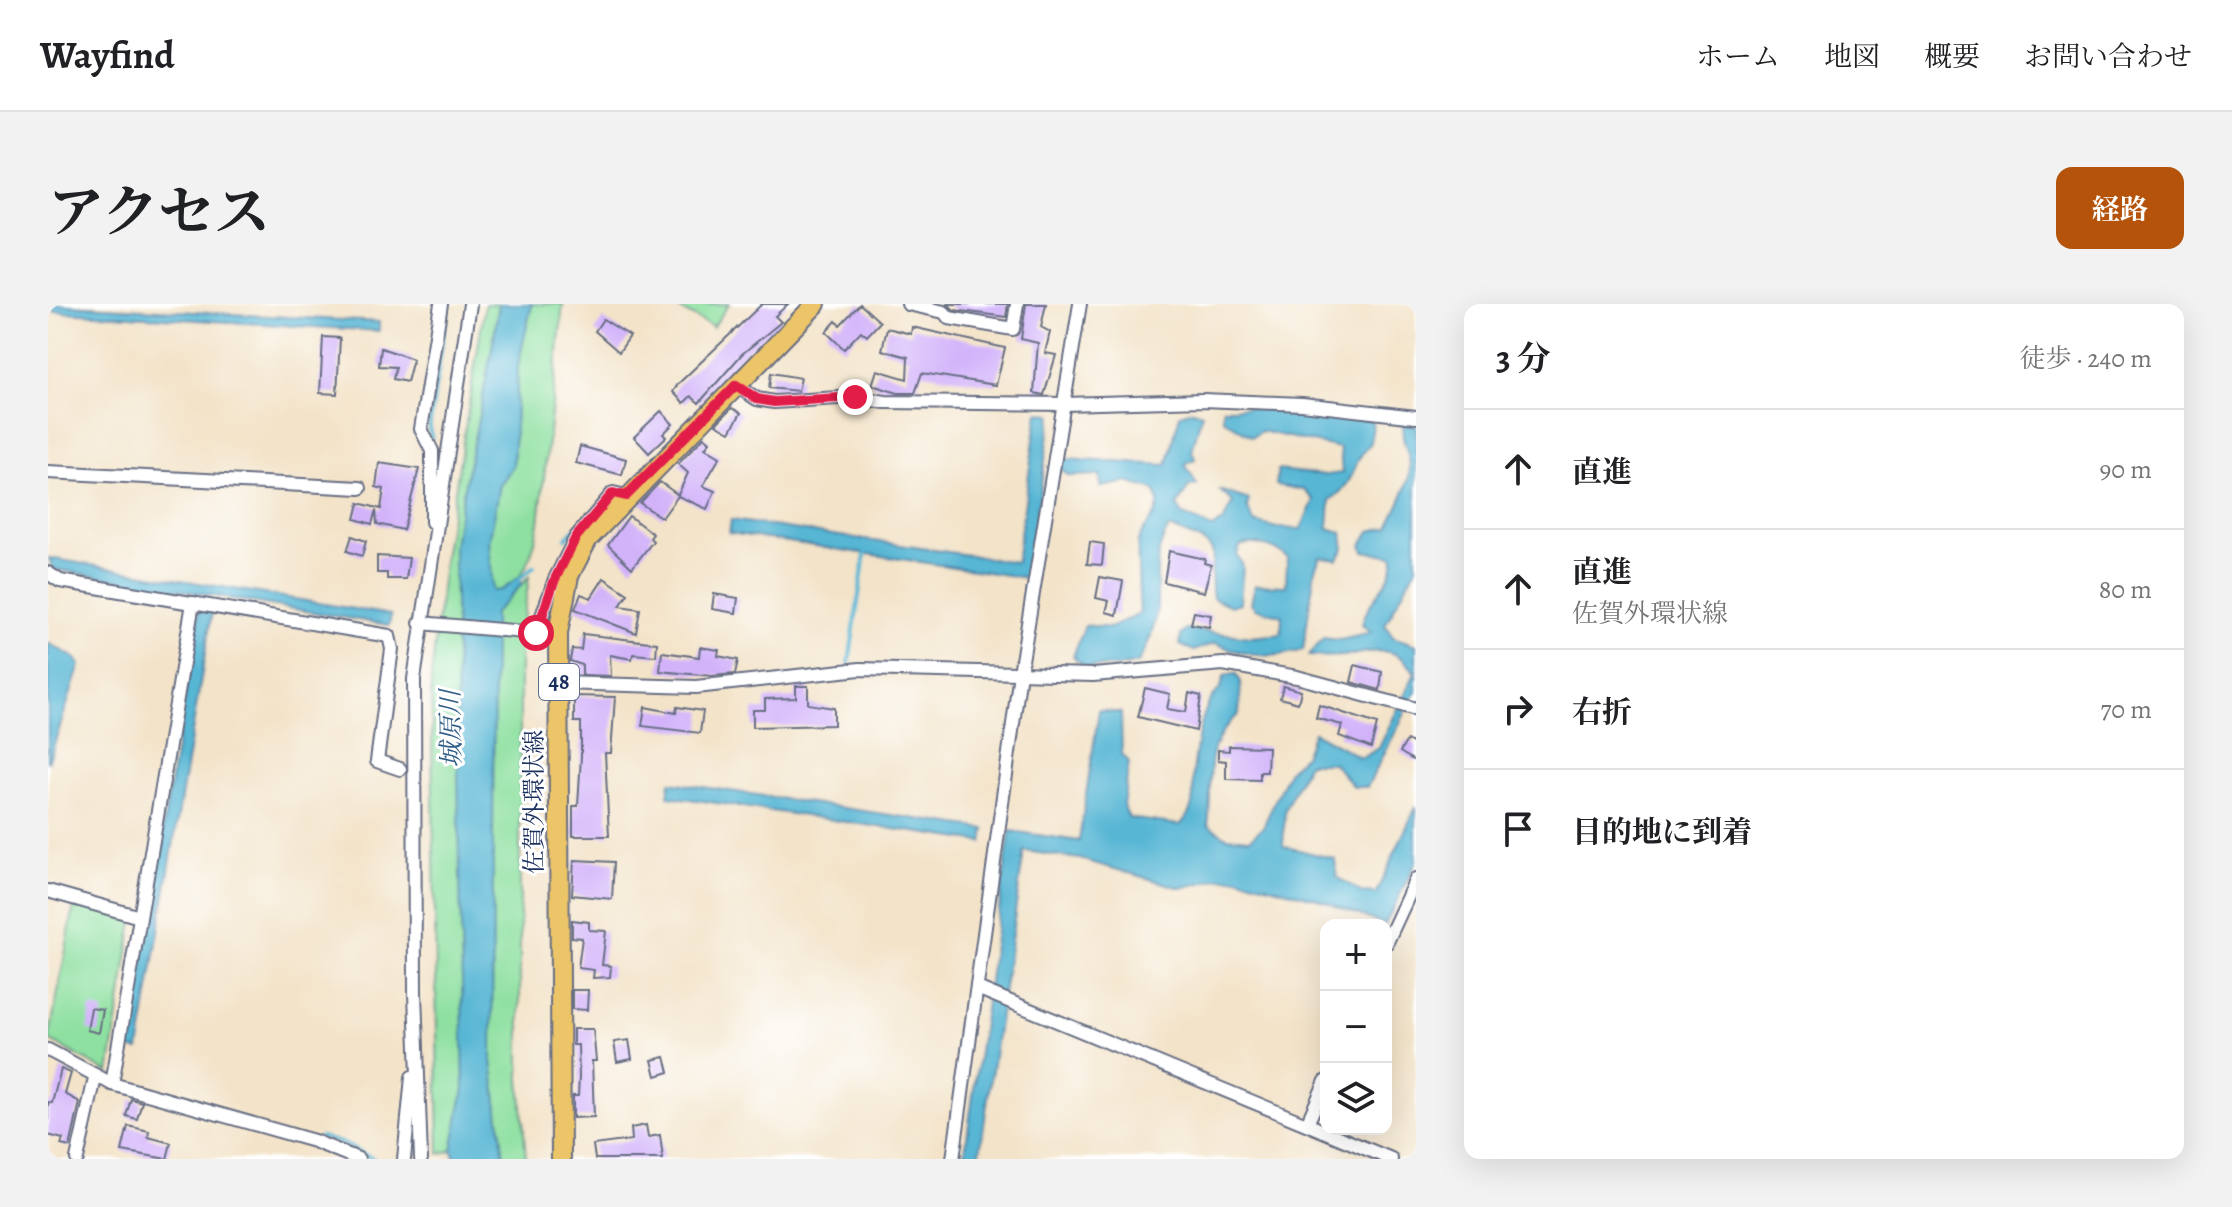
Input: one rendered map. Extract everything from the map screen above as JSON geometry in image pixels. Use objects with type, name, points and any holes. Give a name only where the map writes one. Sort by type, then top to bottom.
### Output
[{"type":"main road","name":"佐賀外環状線","points":[[561,1159],[558,633],[569,576],[588,539],[626,496],[816,304]]},
{"type":"street","points":[[432,549],[432,451],[421,429],[441,304]]},
{"type":"street","points":[[421,1159],[412,774],[414,679],[470,304]]},
{"type":"street","points":[[908,304],[944,312],[949,318],[1013,329],[1017,304]]},
{"type":"street","points":[[953,1159],[1020,673],[1080,304]]},
{"type":"street","points":[[736,385],[757,399],[774,402],[855,397],[885,402],[1064,404],[1203,400],[1287,403],[1416,417]]},
{"type":"street","points":[[48,472],[360,488]]},
{"type":"street","points":[[420,623],[536,633],[555,579],[576,537],[613,493],[626,496]]},
{"type":"street","points":[[48,573],[60,581],[389,636],[392,649],[377,761],[400,769]]},
{"type":"street","points":[[112,1084],[193,603]]},
{"type":"street","points":[[559,683],[696,687],[860,669],[1093,675],[1223,664],[1297,677],[1413,709]]},
{"type":"street","points":[[1392,931],[1416,879]]},
{"type":"street","points":[[48,891],[140,917]]},
{"type":"street","points":[[977,988],[1391,1159]]},
{"type":"street","points":[[48,1050],[95,1078],[351,1157]]},
{"type":"street","points":[[404,1159],[412,1079],[418,1059]]},
{"type":"street","points":[[77,1159],[95,1078]]},
{"type":"street","points":[[1307,1124],[1320,1095]]},
{"type":"green space","points":[[485,304],[499,304],[454,546],[464,1089],[452,1150],[439,1154],[431,679],[445,553]]},
{"type":"green space","points":[[532,304],[563,304],[539,523],[531,555],[520,575],[504,589],[493,592],[489,542],[500,485],[513,466],[518,365]]},
{"type":"green space","points":[[670,304],[729,304],[713,327]]},
{"type":"green space","points":[[529,577],[520,642],[520,1079],[526,1159],[504,1159],[492,1061],[494,613]]},
{"type":"green space","points":[[75,901],[133,920],[109,1073],[49,1040]]},
{"type":"water","points":[[48,304],[379,322],[379,331],[48,311]]},
{"type":"water","points":[[499,304],[532,304],[518,365],[513,466],[500,485],[489,542],[493,591],[502,590],[516,579],[522,584],[494,613],[492,1061],[504,1159],[455,1159],[452,1150],[464,1089],[454,546]]},
{"type":"water","points":[[1290,407],[1373,421],[1371,443],[1364,450],[1346,486],[1330,500],[1328,528],[1342,532],[1344,548],[1338,559],[1320,557],[1315,569],[1303,650],[1259,655],[1216,643],[1194,651],[1180,645],[1181,635],[1187,629],[1251,637],[1281,634],[1282,616],[1255,608],[1251,603],[1255,585],[1286,586],[1287,557],[1264,546],[1240,546],[1237,555],[1243,566],[1240,603],[1231,606],[1213,598],[1212,552],[1209,547],[1202,541],[1169,528],[1158,557],[1155,624],[1138,663],[1118,667],[1085,667],[1073,656],[1085,625],[1110,628],[1140,613],[1138,542],[1156,512],[1158,499],[1155,490],[1127,482],[1101,487],[1100,475],[1069,476],[1061,469],[1065,459],[1167,465],[1180,414],[1192,410],[1202,413],[1192,451],[1195,459],[1185,464],[1197,485],[1189,486],[1177,506],[1183,515],[1212,528],[1223,522],[1233,502],[1219,490],[1249,500],[1247,507],[1254,522],[1277,528],[1301,529],[1314,500],[1304,490],[1276,485],[1278,470],[1326,475],[1342,473],[1340,448],[1261,431],[1252,437],[1223,419],[1223,408]]},
{"type":"water","points":[[1038,412],[1052,414],[1027,578],[729,533],[731,520],[1016,562]]},
{"type":"water","points":[[1404,424],[1416,426],[1416,567],[1385,625],[1393,637],[1416,645],[1416,692],[1367,787],[1354,787],[1333,763],[1308,763],[1285,809],[1283,846],[1335,859],[1337,877],[1361,892],[1376,893],[1416,807],[1416,862],[1388,919],[1370,919],[1318,899],[1240,878],[1220,878],[1181,888],[1080,859],[1024,851],[979,1159],[964,1159],[1010,831],[1079,841],[1099,710],[1121,713],[1122,754],[1129,762],[1123,806],[1129,818],[1180,825],[1192,804],[1195,758],[1206,709],[1224,676],[1236,673],[1241,682],[1239,714],[1218,739],[1211,765],[1208,825],[1227,837],[1250,839],[1263,827],[1289,770],[1304,756],[1314,732],[1361,758],[1379,748],[1415,673],[1391,652],[1309,656],[1323,638],[1340,640],[1371,633],[1362,625],[1369,607],[1390,574],[1394,556],[1364,551],[1362,545],[1370,531],[1388,527],[1405,490],[1410,467],[1403,436]]},
{"type":"water","points":[[49,558],[391,615],[389,625],[53,569]]},
{"type":"water","points":[[199,610],[212,612],[139,1050],[126,1048]]},
{"type":"water","points":[[48,643],[75,658],[80,665],[48,763]]},
{"type":"water","points":[[670,782],[985,829],[983,842],[668,796]]},
{"type":"building","points":[[762,304],[788,304],[775,316],[781,322],[742,354],[699,403],[691,396],[684,403],[673,392],[678,384]]},
{"type":"building","points":[[860,304],[880,322],[867,336],[861,331],[844,349],[826,332],[836,321],[840,325]]},
{"type":"building","points":[[948,304],[1008,304],[1006,317],[954,310]]},
{"type":"building","points":[[1026,304],[1046,304],[1041,327],[1050,332],[1045,353],[1056,355],[1044,395],[1034,393],[1038,343],[1021,339]]},
{"type":"building","points":[[603,319],[630,336],[619,352],[595,331]]},
{"type":"building","points":[[912,327],[1005,348],[996,385],[922,373],[915,393],[898,393],[872,385],[877,370],[907,379],[908,357],[882,350],[887,328],[911,334]]},
{"type":"building","points":[[323,337],[340,338],[337,394],[320,393]]},
{"type":"building","points":[[381,348],[413,359],[407,382],[393,379],[396,367],[379,366]]},
{"type":"building","points":[[771,373],[801,378],[798,391],[769,388]]},
{"type":"building","points":[[732,408],[741,413],[730,432],[716,424]]},
{"type":"building","points":[[661,411],[673,424],[663,434],[666,437],[649,453],[634,437]]},
{"type":"building","points":[[704,437],[710,442],[705,448],[720,457],[703,486],[715,491],[707,509],[678,496],[662,518],[640,503],[660,482],[678,495],[688,473],[678,464]]},
{"type":"building","points":[[580,446],[626,459],[622,475],[576,463]]},
{"type":"building","points":[[379,463],[419,469],[403,530],[377,524],[376,510],[372,524],[355,519],[359,503],[381,509],[384,489],[376,487]]},
{"type":"building","points":[[629,516],[653,534],[650,538],[653,541],[632,568],[608,545]]},
{"type":"building","points":[[352,536],[366,541],[362,556],[347,551]]},
{"type":"building","points":[[1090,542],[1104,544],[1102,565],[1087,564]]},
{"type":"building","points":[[1169,551],[1205,559],[1204,563],[1211,565],[1204,592],[1164,582]]},
{"type":"building","points":[[377,556],[409,558],[406,579],[387,579],[387,573],[377,573]]},
{"type":"building","points":[[1100,577],[1123,581],[1117,615],[1106,612],[1109,601],[1096,598]]},
{"type":"building","points":[[604,578],[628,594],[620,606],[640,609],[636,633],[575,609],[581,594],[591,598]]},
{"type":"building","points":[[714,594],[738,598],[736,613],[712,609]]},
{"type":"building","points":[[1194,612],[1211,615],[1209,627],[1191,624]]},
{"type":"building","points":[[583,634],[657,643],[656,656],[633,654],[632,659],[610,655],[611,676],[582,675],[582,665],[570,661],[572,649],[581,650]]},
{"type":"building","points":[[700,647],[719,650],[718,656],[738,660],[735,674],[712,676],[660,671],[662,652],[699,657]]},
{"type":"building","points":[[1355,665],[1382,672],[1380,690],[1351,682]]},
{"type":"building","points":[[796,686],[808,686],[808,704],[834,708],[834,725],[753,727],[753,710],[765,710],[765,699],[796,698]]},
{"type":"building","points":[[1283,686],[1301,691],[1298,703],[1280,698]]},
{"type":"building","points":[[1145,688],[1170,694],[1167,709],[1186,712],[1189,693],[1201,696],[1196,731],[1138,717]]},
{"type":"building","points":[[574,696],[615,697],[611,753],[605,753],[609,836],[573,836],[573,806],[578,806],[581,756],[581,722],[574,722]]},
{"type":"building","points":[[1319,705],[1377,724],[1371,748],[1339,736],[1342,725],[1316,718]]},
{"type":"building","points":[[645,707],[676,713],[677,707],[703,711],[700,733],[642,726]]},
{"type":"building","points":[[1407,740],[1416,745],[1416,762],[1400,752]]},
{"type":"building","points":[[1229,746],[1268,747],[1267,772],[1260,772],[1260,780],[1226,779],[1226,761],[1218,760],[1218,750],[1229,751]]},
{"type":"building","points":[[574,860],[614,862],[612,899],[572,895]]},
{"type":"building","points":[[572,920],[589,922],[589,930],[606,931],[602,965],[611,966],[610,977],[593,978],[594,970],[578,968],[582,938],[572,937]]},
{"type":"building","points":[[572,990],[588,990],[587,1010],[572,1009]]},
{"type":"building","points":[[91,1008],[103,1010],[99,1033],[87,1030]]},
{"type":"building","points":[[573,1029],[593,1029],[596,1061],[592,1061],[594,1117],[573,1118],[573,1096],[578,1096],[579,1077],[578,1045],[573,1045]]},
{"type":"building","points":[[629,1040],[632,1059],[617,1062],[614,1042]]},
{"type":"building","points":[[665,1057],[669,1072],[656,1076],[652,1060]]},
{"type":"building","points":[[61,1069],[71,1073],[65,1094],[80,1102],[70,1147],[61,1145],[63,1139],[48,1135],[48,1102],[52,1103]]},
{"type":"building","points":[[131,1099],[142,1102],[137,1119],[126,1116]]},
{"type":"building","points":[[646,1125],[648,1137],[660,1135],[663,1159],[595,1159],[593,1145],[632,1140],[631,1128]]},
{"type":"building","points":[[128,1126],[149,1131],[148,1137],[171,1143],[167,1159],[122,1151]]},
{"type":"waterway","points":[[432,438],[429,429],[448,304]]},
{"type":"waterway","points":[[566,538],[578,526]]},
{"type":"waterway","points":[[849,663],[865,554]]},
{"type":"waterway","points":[[514,584],[534,566]]},
{"type":"waterway","points":[[320,1137],[374,1159]]},
{"type":"route","points":[[536,633],[555,579],[576,537],[613,493],[626,496],[736,385],[757,399],[774,402],[855,397]]},
{"type":"water label","name":"城原川","points":[[451,729]]}]
